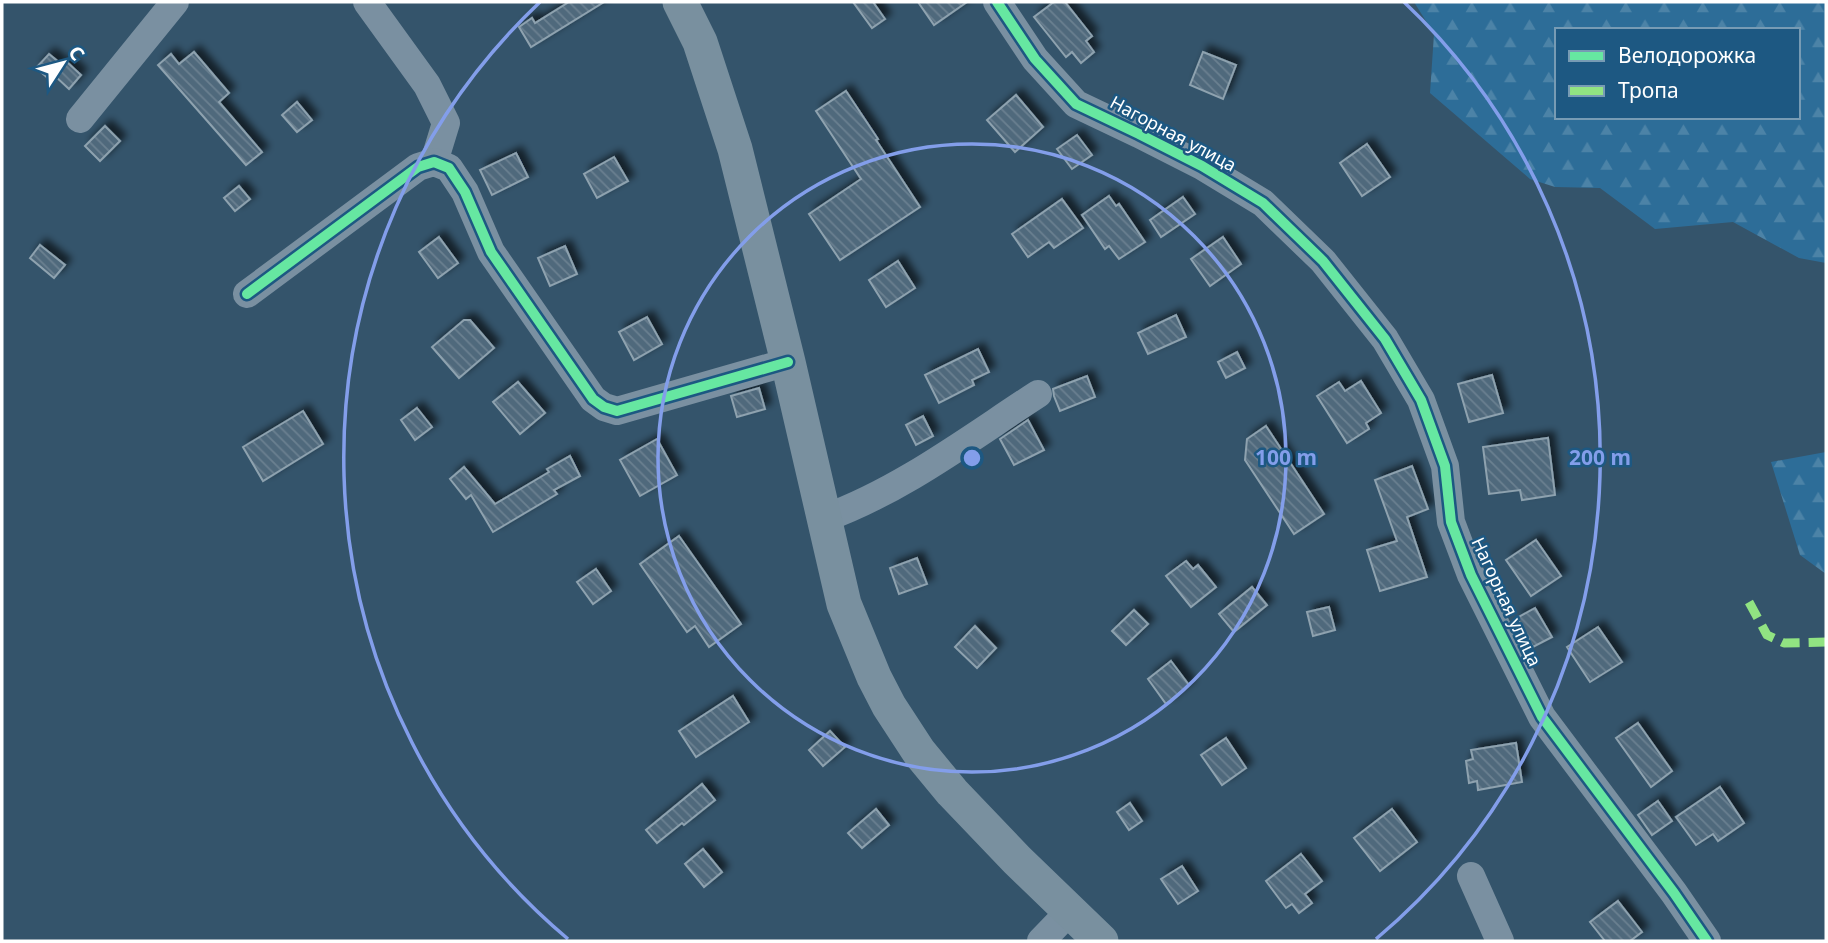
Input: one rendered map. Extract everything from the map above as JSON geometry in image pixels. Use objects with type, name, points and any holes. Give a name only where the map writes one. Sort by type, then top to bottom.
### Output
[{"type":"main road","points":[[680,2],[700,42],[735,149],[844,604],[874,677],[919,752],[952,792],[1017,860],[1101,941]]},
{"type":"street","points":[[80,119],[174,2]]},
{"type":"street","points":[[367,2],[427,85],[446,123],[434,162]]},
{"type":"street","name":"Нагорная улица","points":[[997,2],[1035,59],[1076,104],[1202,166],[1263,203],[1323,261],[1385,339],[1421,400],[1445,466],[1451,522],[1471,575],[1542,717],[1707,941]]},
{"type":"street","points":[[247,294],[418,167],[434,162],[449,168],[465,192],[491,252],[593,399],[604,407],[617,411],[788,362]]},
{"type":"street","points":[[825,518],[856,507],[922,469],[1038,394]]},
{"type":"street","points":[[1471,876],[1500,941]]},
{"type":"street","points":[[1041,941],[1070,911]]},
{"type":"green space","points":[[1414,2],[1826,2],[1826,263],[1799,258],[1733,222],[1655,229],[1600,188],[1555,187],[1530,179],[1430,93],[1434,34]]},
{"type":"green space","points":[[1826,452],[1826,574],[1800,555],[1771,462]]},
{"type":"building","points":[[569,2],[604,2],[531,47],[519,27],[532,18],[535,23]]},
{"type":"building","points":[[853,2],[873,2],[885,19],[872,28]]},
{"type":"building","points":[[918,2],[967,2],[934,25]]},
{"type":"building","points":[[1054,2],[1065,2],[1092,36],[1086,41],[1094,52],[1081,63],[1072,52],[1066,57],[1034,17]]},
{"type":"building","points":[[194,52],[229,93],[219,102],[262,152],[246,165],[158,65],[171,54],[179,64]]},
{"type":"building","points":[[1203,52],[1236,65],[1223,99],[1190,85]]},
{"type":"building","points":[[49,54],[61,64],[49,79],[36,68]]},
{"type":"building","points":[[67,62],[81,75],[69,89],[55,76]]},
{"type":"building","points":[[846,91],[920,207],[840,260],[809,214],[861,179],[816,111]]},
{"type":"building","points":[[1016,95],[1043,127],[1015,152],[987,120]]},
{"type":"building","points":[[297,102],[312,120],[297,132],[282,115]]},
{"type":"building","points":[[105,126],[120,141],[100,161],[85,146]]},
{"type":"building","points":[[1077,135],[1092,155],[1072,169],[1057,149]]},
{"type":"building","points":[[1367,144],[1390,177],[1362,196],[1340,163]]},
{"type":"building","points":[[516,153],[528,177],[492,195],[480,170]]},
{"type":"building","points":[[614,157],[628,181],[597,198],[584,174]]},
{"type":"building","points":[[239,186],[250,199],[235,211],[224,198]]},
{"type":"building","points":[[1109,196],[1116,206],[1119,204],[1145,242],[1119,259],[1109,246],[1105,249],[1082,215]]},
{"type":"building","points":[[1183,197],[1195,214],[1161,237],[1150,220]]},
{"type":"building","points":[[1062,199],[1083,228],[1054,248],[1049,242],[1028,257],[1012,234]]},
{"type":"building","points":[[439,237],[458,263],[438,278],[419,252]]},
{"type":"building","points":[[1223,237],[1241,264],[1210,286],[1191,259]]},
{"type":"building","points":[[40,245],[65,265],[54,278],[30,258]]},
{"type":"building","points":[[565,246],[577,274],[550,286],[538,258]]},
{"type":"building","points":[[898,261],[915,288],[886,307],[869,280]]},
{"type":"building","points":[[1176,315],[1186,337],[1148,354],[1138,333]]},
{"type":"building","points":[[647,317],[662,344],[634,360],[619,332]]},
{"type":"building","points":[[464,320],[470,320],[494,348],[459,378],[432,347]]},
{"type":"building","points":[[978,349],[989,372],[972,380],[974,385],[939,403],[925,375]]},
{"type":"building","points":[[1237,352],[1245,368],[1226,378],[1218,362]]},
{"type":"building","points":[[1492,375],[1503,413],[1469,422],[1458,384]]},
{"type":"building","points":[[1087,376],[1095,397],[1060,411],[1053,389]]},
{"type":"building","points":[[1361,381],[1381,413],[1366,423],[1369,429],[1347,443],[1317,396],[1339,382],[1345,391]]},
{"type":"building","points":[[518,382],[545,413],[520,434],[493,402]]},
{"type":"building","points":[[759,388],[765,409],[737,417],[731,396]]},
{"type":"building","points":[[417,408],[432,427],[415,440],[401,420]]},
{"type":"building","points":[[303,411],[323,444],[263,481],[243,447]]},
{"type":"building","points":[[923,416],[933,436],[916,445],[906,425]]},
{"type":"building","points":[[1028,420],[1044,450],[1014,465],[1000,439]]},
{"type":"building","points":[[1266,426],[1324,514],[1294,534],[1245,460],[1247,439]]},
{"type":"building","points":[[1548,438],[1555,495],[1522,500],[1520,490],[1489,494],[1483,447]]},
{"type":"building","points":[[657,439],[677,475],[640,496],[620,460]]},
{"type":"building","points":[[570,456],[580,476],[554,490],[557,494],[493,532],[471,495],[466,499],[450,479],[464,467],[495,504],[549,472],[547,469]]},
{"type":"building","points":[[1412,466],[1428,509],[1407,517],[1427,577],[1380,591],[1367,550],[1397,541],[1375,480]]},
{"type":"building","points":[[679,536],[741,624],[709,647],[695,626],[687,632],[640,564]]},
{"type":"building","points":[[1536,540],[1561,576],[1531,596],[1506,560]]},
{"type":"building","points":[[917,558],[927,584],[899,594],[890,568]]},
{"type":"building","points":[[1186,561],[1193,569],[1198,565],[1216,587],[1191,607],[1166,576]]},
{"type":"building","points":[[596,569],[611,591],[593,604],[577,582]]},
{"type":"building","points":[[1252,587],[1267,605],[1234,632],[1219,614]]},
{"type":"building","points":[[1329,607],[1335,630],[1313,636],[1307,612]]},
{"type":"building","points":[[1535,608],[1552,637],[1533,647],[1517,618]]},
{"type":"building","points":[[1134,610],[1148,624],[1126,645],[1112,631]]},
{"type":"building","points":[[975,626],[996,648],[977,668],[955,647]]},
{"type":"building","points":[[1598,627],[1622,662],[1590,682],[1567,647]]},
{"type":"building","points":[[1171,661],[1189,685],[1166,704],[1148,679]]},
{"type":"building","points":[[733,696],[749,722],[696,757],[679,731]]},
{"type":"building","points":[[1638,723],[1672,771],[1651,787],[1616,738]]},
{"type":"building","points":[[830,731],[845,747],[823,766],[809,750]]},
{"type":"building","points":[[1226,738],[1246,768],[1222,785],[1201,755]]},
{"type":"building","points":[[1516,743],[1522,782],[1478,790],[1477,781],[1469,783],[1466,761],[1473,759],[1471,750]]},
{"type":"building","points":[[702,784],[715,800],[657,843],[646,830]]},
{"type":"building","points":[[1720,787],[1744,823],[1718,841],[1713,834],[1696,845],[1676,817]]},
{"type":"building","points":[[1658,801],[1672,821],[1652,835],[1638,815]]},
{"type":"building","points":[[1130,803],[1142,821],[1129,830],[1117,812]]},
{"type":"building","points":[[876,809],[889,825],[862,848],[848,833]]},
{"type":"building","points":[[1392,809],[1417,842],[1380,871],[1354,838]]},
{"type":"building","points":[[703,849],[722,872],[704,887],[685,864]]},
{"type":"building","points":[[1301,854],[1322,881],[1305,894],[1312,903],[1299,913],[1292,904],[1286,908],[1266,881]]},
{"type":"building","points":[[1182,866],[1198,891],[1178,904],[1161,879]]},
{"type":"building","points":[[1618,901],[1642,932],[1630,941],[1605,941],[1590,922]]},
{"type":"marked path","points":[[1749,602],[1767,635],[1784,643],[1826,642]]},
{"type":"cycle path","points":[[997,2],[1035,59],[1076,104],[1202,166],[1263,203],[1323,261],[1385,339],[1421,400],[1445,466],[1451,522],[1471,575],[1542,717],[1707,941]]},
{"type":"cycle path","points":[[247,294],[418,167],[434,162],[449,168],[465,192],[491,252],[593,399],[604,407],[617,411],[788,362]]}]
